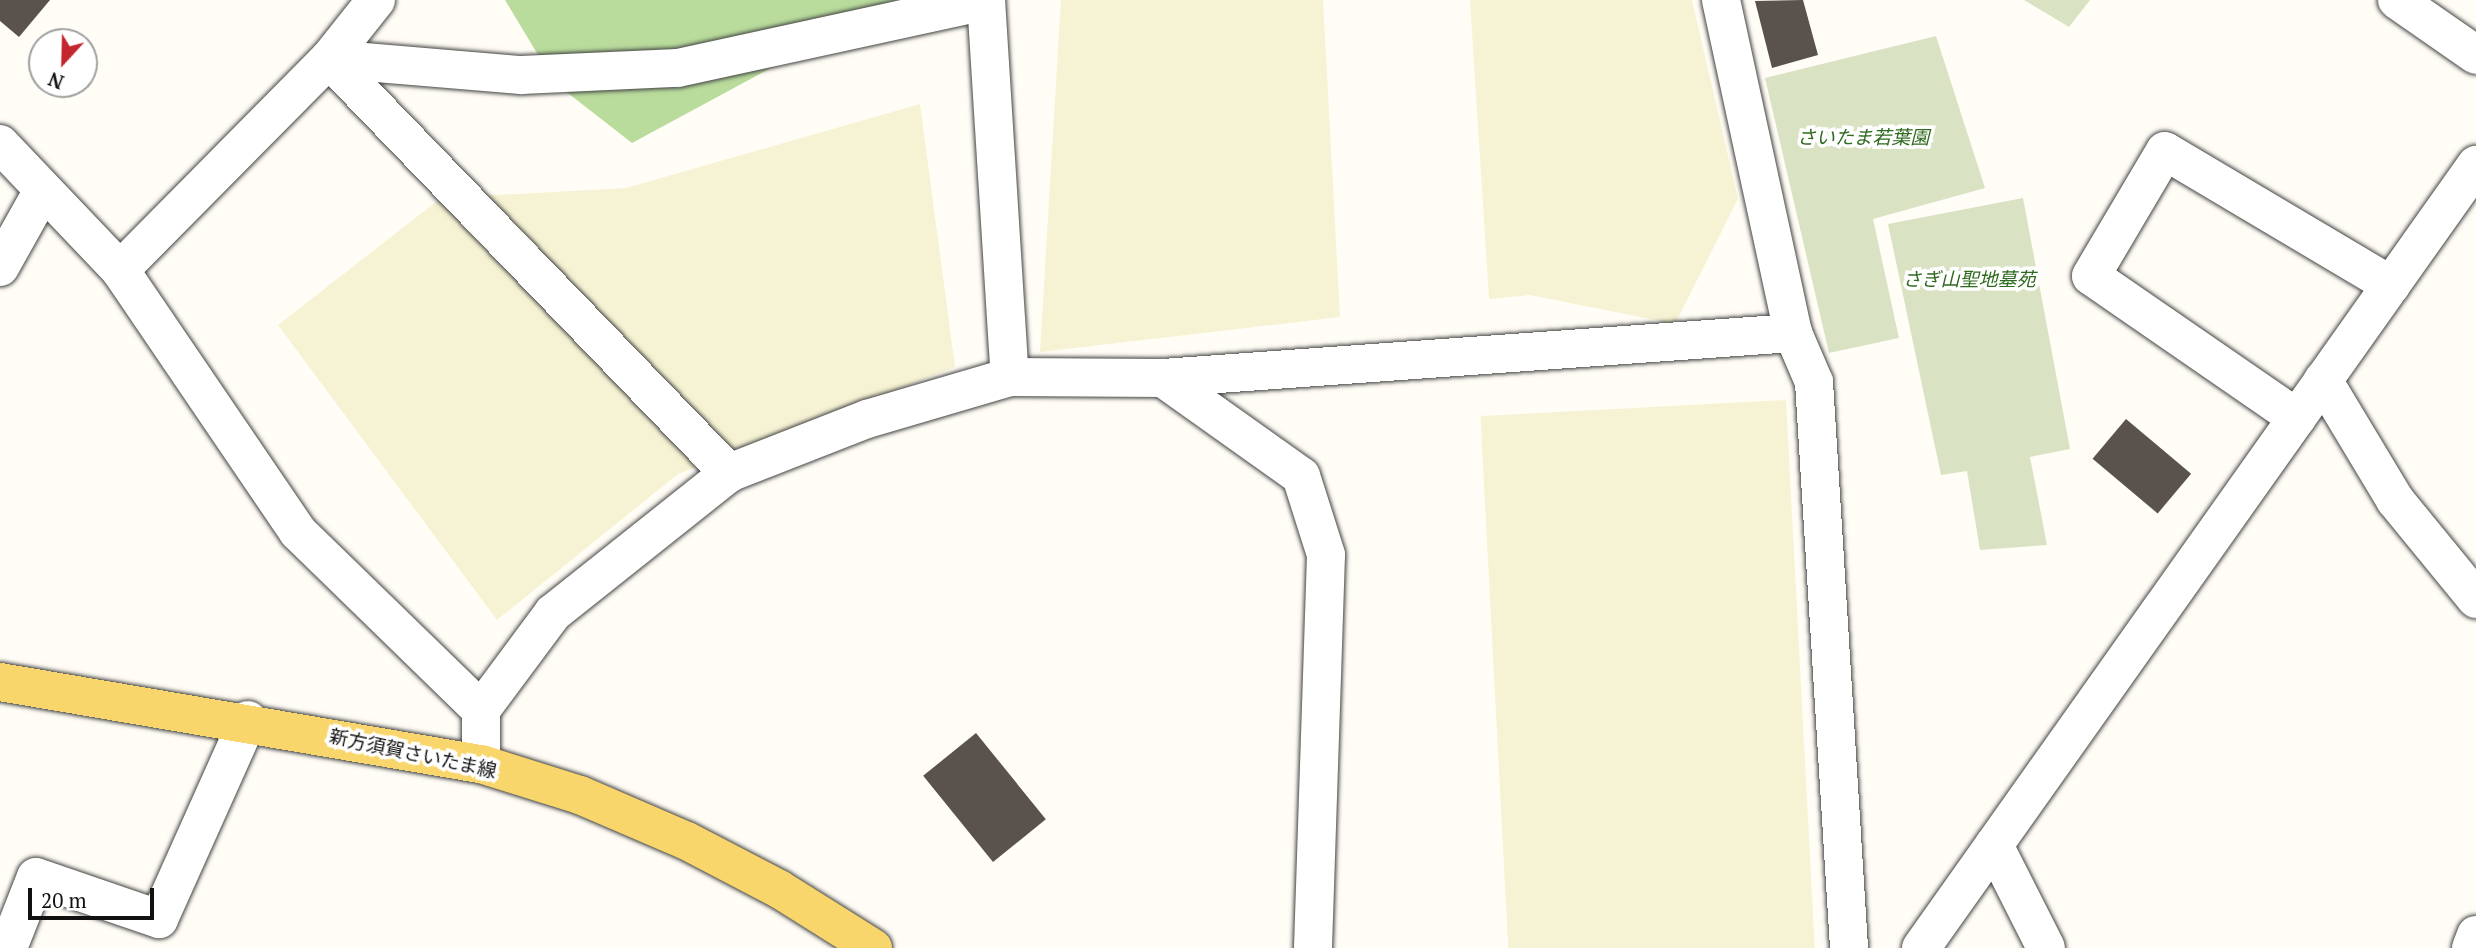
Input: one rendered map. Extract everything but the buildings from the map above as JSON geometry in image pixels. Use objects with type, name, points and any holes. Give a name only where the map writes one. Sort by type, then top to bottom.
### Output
[{"type":"main road","name":"新方須賀さいたま線","points":[[0,682],[248,720],[481,764],[580,795],[687,841],[779,889],[873,948]]},
{"type":"street","points":[[120,270],[329,59],[376,0]]},
{"type":"street","points":[[329,59],[521,75],[678,68],[986,0],[1010,377]]},
{"type":"street","points":[[1721,0],[1793,333],[1814,382],[1849,948]]},
{"type":"street","points":[[2397,0],[2476,55]]},
{"type":"street","points":[[329,59],[729,473]]},
{"type":"street","points":[[0,144],[120,270],[298,532],[481,710]]},
{"type":"street","points":[[2297,418],[2091,276],[2165,151],[2391,285]]},
{"type":"street","points":[[1921,948],[2476,165]]},
{"type":"street","points":[[0,267],[43,192]]},
{"type":"street","points":[[481,764],[481,710],[553,613],[729,473],[867,419],[1010,377],[1163,378],[1793,333]]},
{"type":"street","points":[[1163,378],[1301,477],[1326,555],[1312,948]]},
{"type":"street","points":[[2323,380],[2395,500],[2476,599]]},
{"type":"street","points":[[8,948],[36,877],[159,919],[248,720]]},
{"type":"street","points":[[1994,845],[2046,948]]},
{"type":"street","points":[[2471,948],[2476,935]]},
{"type":"shaded area","points":[[1061,0],[1323,0],[1340,317],[1040,352]]},
{"type":"shaded area","points":[[1470,0],[1692,0],[1738,199],[1675,324],[1530,295],[1489,299]]},
{"type":"shaded area","points":[[920,104],[955,367],[678,474],[497,620],[278,325],[441,198],[626,188]]},
{"type":"shaded area","points":[[1786,400],[1815,948],[1508,948],[1480,416]]},
{"type":"green space","points":[[505,0],[897,0],[632,143],[555,83]]},
{"type":"green space","points":[[2024,0],[2090,0],[2069,27]]},
{"type":"green space","name":"さいたま若葉園","points":[[1936,36],[1985,188],[1873,219],[1899,338],[1829,353],[1765,78]]},
{"type":"green space","name":"さぎ山聖地墓苑","points":[[2023,198],[2070,449],[2030,457],[2047,545],[1980,550],[1967,471],[1941,475],[1888,224]]}]
